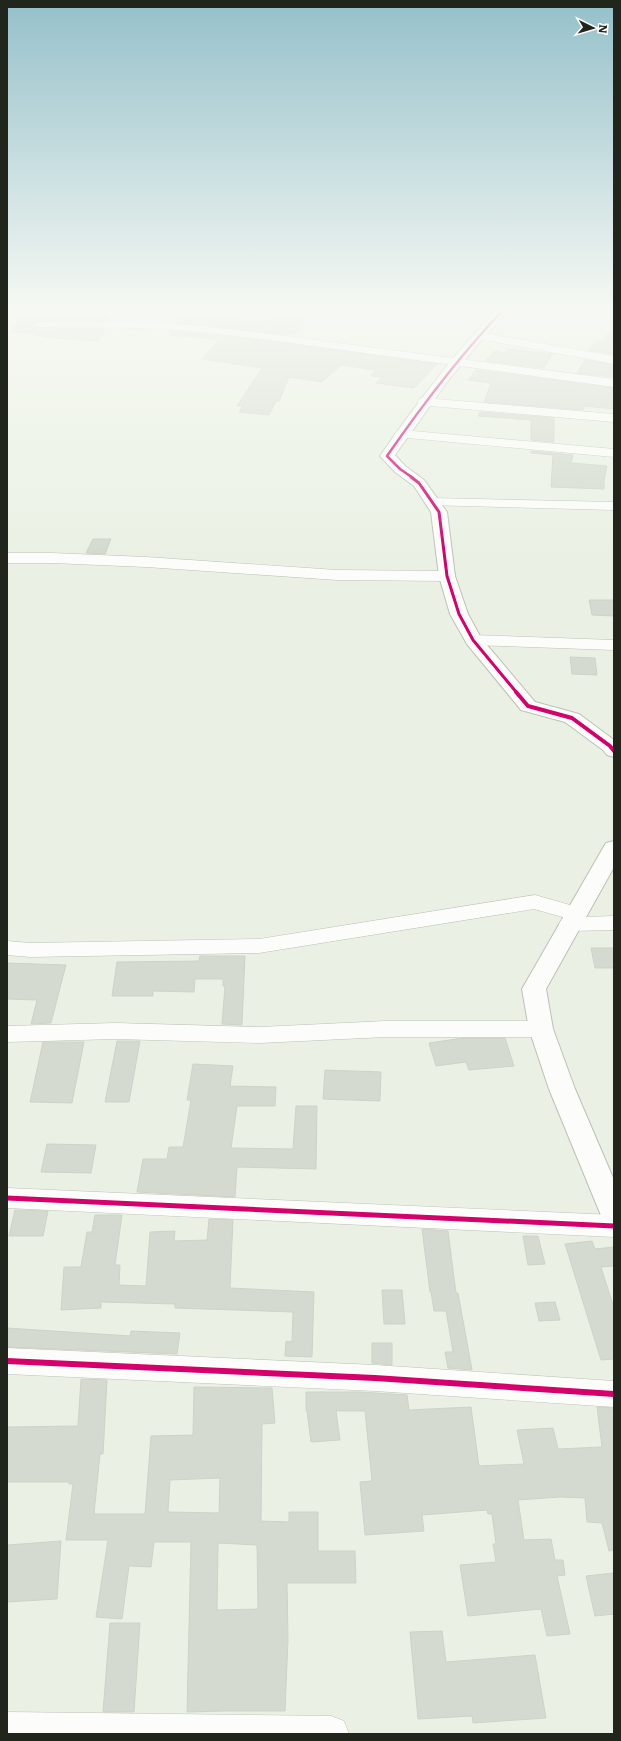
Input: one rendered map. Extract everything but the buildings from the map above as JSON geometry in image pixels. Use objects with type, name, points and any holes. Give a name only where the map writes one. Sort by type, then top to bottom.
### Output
[{"type":"street","points":[[435,389],[424,402],[387,456],[400,469],[420,483],[439,512],[447,576],[459,614],[473,640],[528,706],[572,718],[610,746],[614,751]]},
{"type":"street","points":[[424,402],[614,418]]},
{"type":"street","points":[[402,434],[614,453]]},
{"type":"street","points":[[432,502],[614,506]]},
{"type":"street","points":[[7,558],[52,558],[146,562],[337,575],[447,576]]},
{"type":"street","points":[[473,640],[614,646]]},
{"type":"street","points":[[614,848],[534,990],[541,1028],[562,1088],[614,1213]]},
{"type":"street","points":[[7,948],[30,950],[259,946],[535,902],[573,919],[614,923]]},
{"type":"street","points":[[7,1034],[116,1032],[260,1035],[386,1029],[541,1028]]},
{"type":"street","points":[[7,1198],[614,1226]]},
{"type":"street","points":[[7,1361],[375,1378],[614,1394]]},
{"type":"street","points":[[7,1730],[331,1734]]},
{"type":"cycle path","points":[[435,389],[387,456],[400,469],[419,483],[439,512],[447,576],[459,614],[473,640],[528,706],[572,718],[610,746],[614,751]]},
{"type":"cycle path","points":[[7,1198],[614,1226]]},
{"type":"cycle path","points":[[7,1361],[375,1378],[614,1394]]}]
